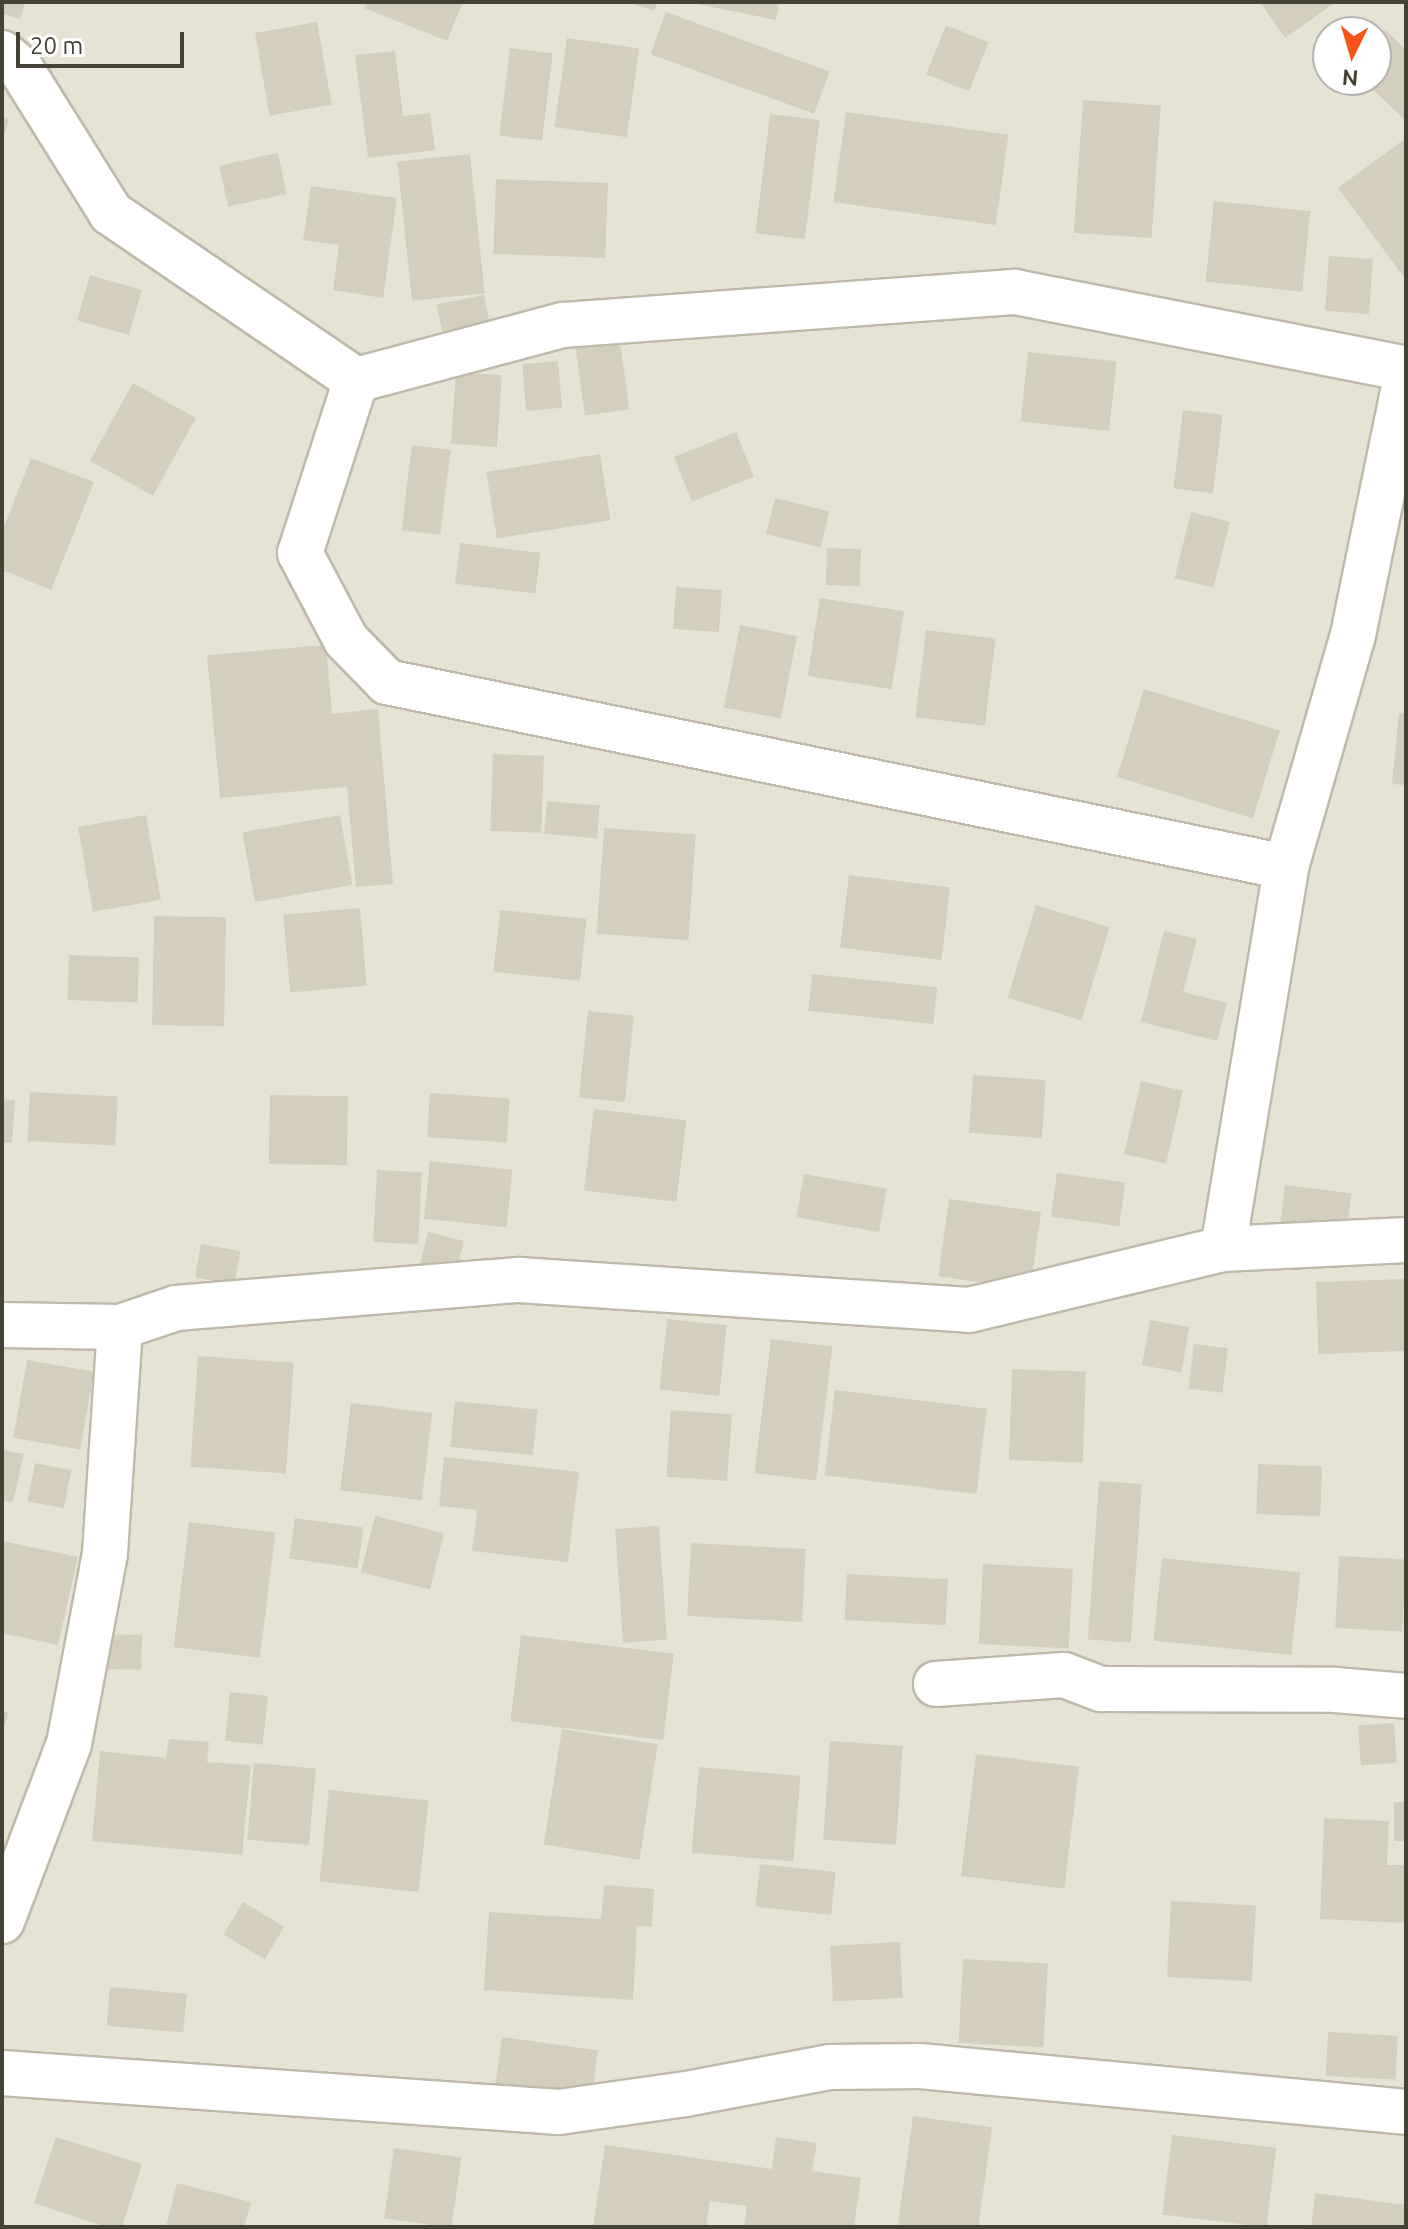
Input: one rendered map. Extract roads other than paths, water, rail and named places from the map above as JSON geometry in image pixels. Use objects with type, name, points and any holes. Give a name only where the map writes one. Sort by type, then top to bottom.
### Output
[{"type":"street","points":[[2,53],[21,69],[111,213],[356,380],[563,325],[1015,292],[1406,369]]},
{"type":"street","points":[[1223,1249],[1286,867],[1353,635],[1406,377]]},
{"type":"street","points":[[356,380],[300,553],[346,640],[387,682],[1286,867]]},
{"type":"street","points":[[2,1325],[120,1327],[176,1308],[519,1280],[969,1310],[1223,1249],[1406,1240]]},
{"type":"street","points":[[2,1921],[69,1744],[105,1553],[120,1327]]},
{"type":"street","points":[[936,1684],[1064,1675],[1101,1689],[1335,1690],[1406,1696]]},
{"type":"street","points":[[2,2073],[559,2112],[686,2094],[830,2067],[920,2066],[1406,2112]]}]
